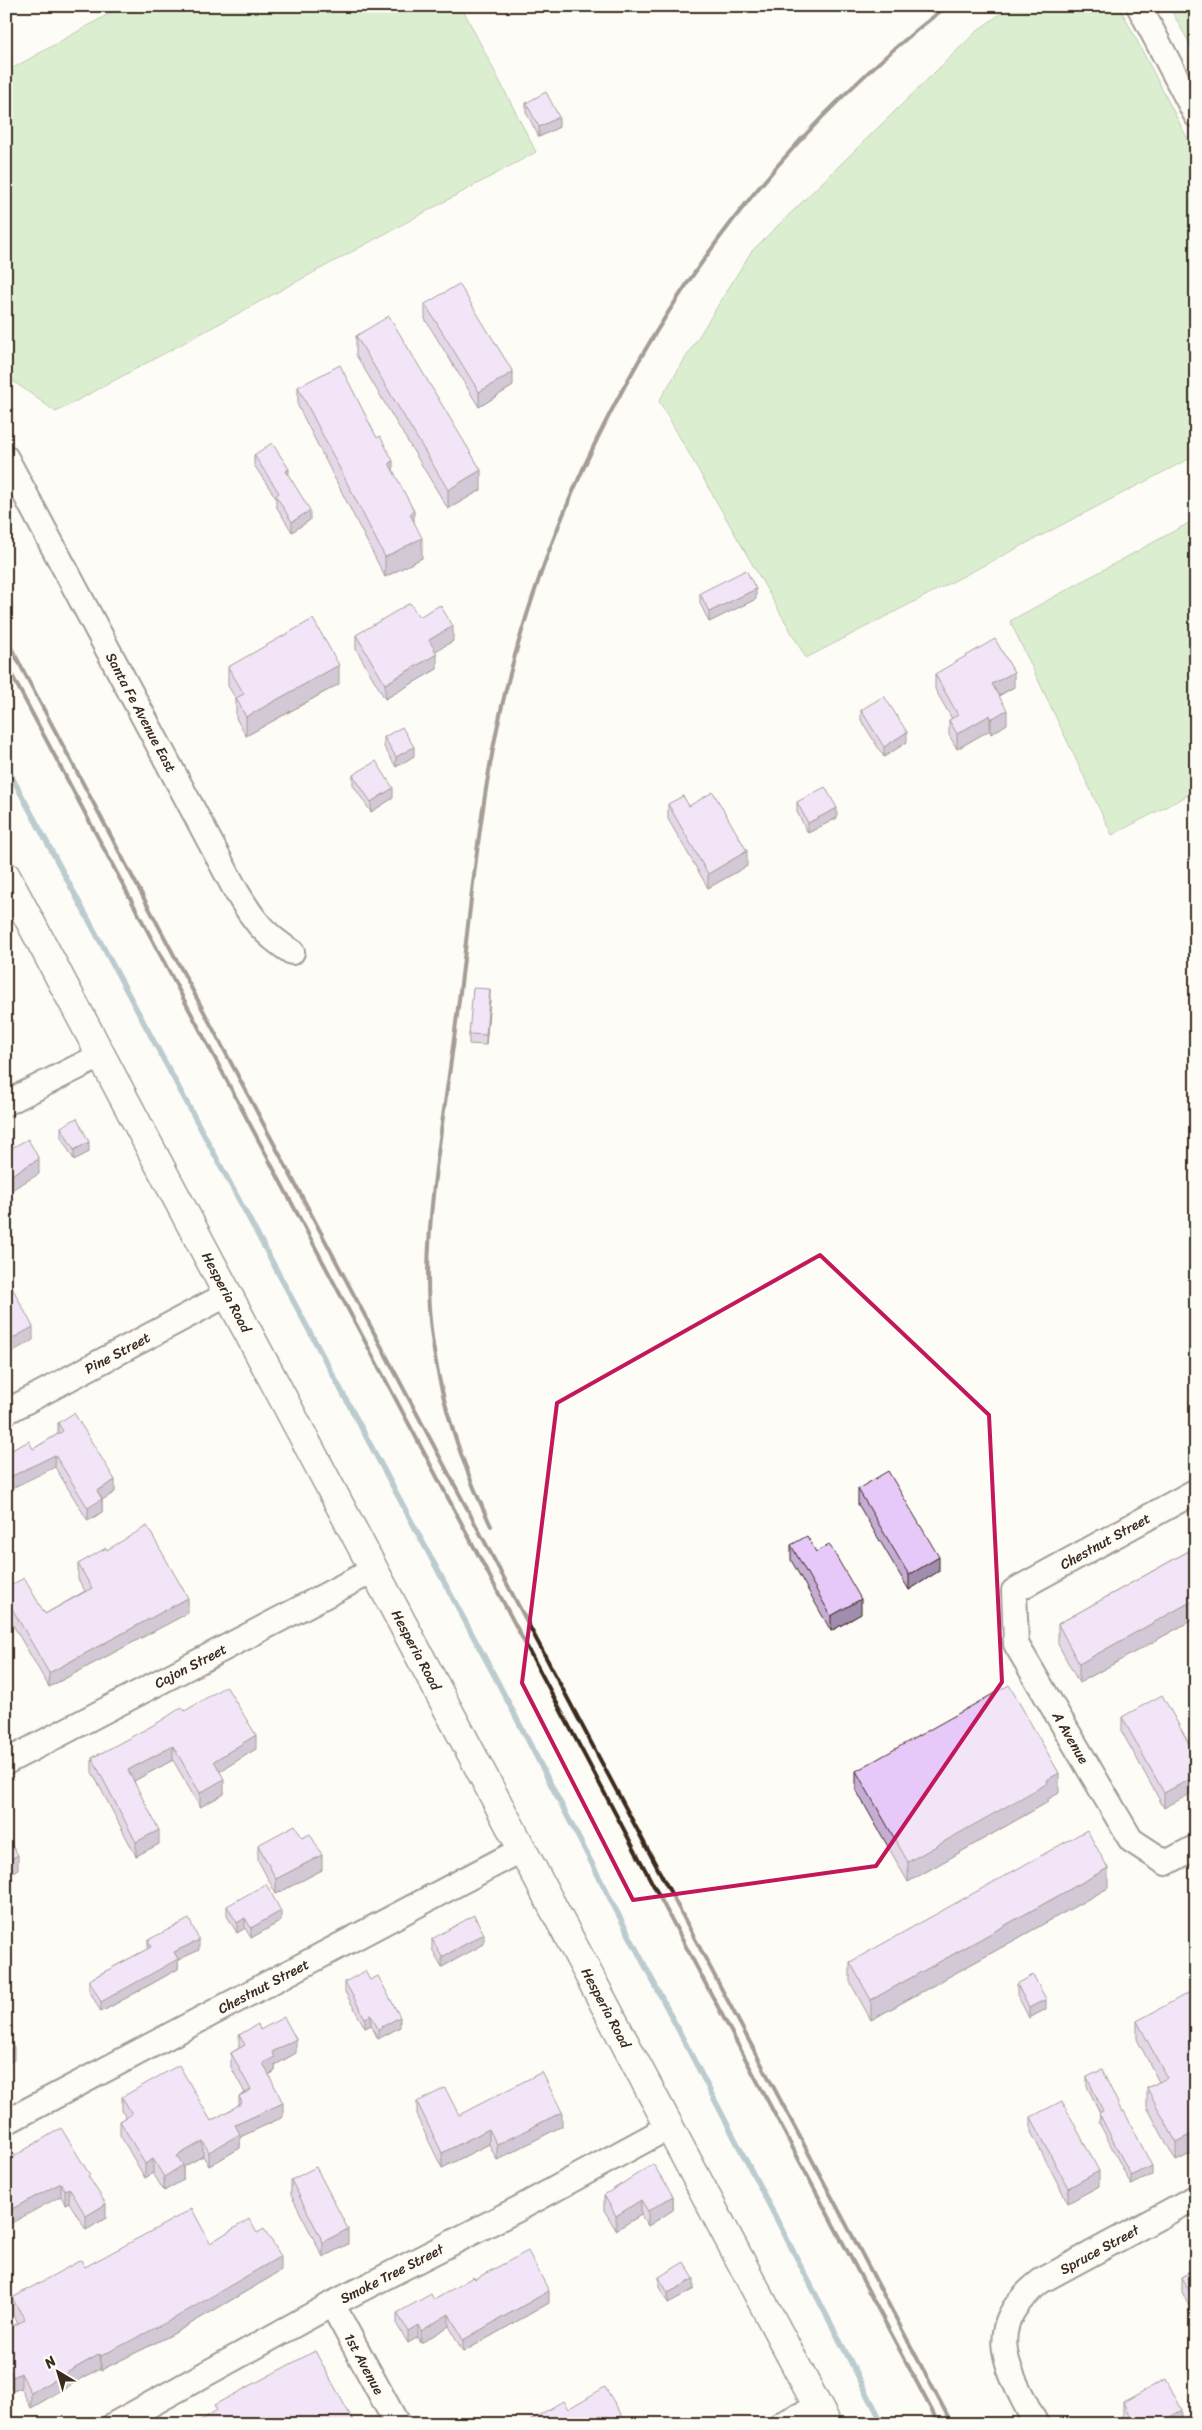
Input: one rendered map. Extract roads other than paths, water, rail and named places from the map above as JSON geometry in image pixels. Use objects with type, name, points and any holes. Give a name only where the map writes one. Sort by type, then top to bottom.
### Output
[{"type":"main road","name":"Hesperia Road","points":[[6,876],[521,1850],[823,2415]]},
{"type":"street","points":[[1139,6],[1196,116]]},
{"type":"street","name":"Santa Fe Avenue East","points":[[6,458],[235,889],[253,919],[270,938],[292,952]]},
{"type":"street","points":[[6,1103],[102,1055]]},
{"type":"street","name":"Pine Street","points":[[6,1412],[228,1294]]},
{"type":"street","name":"Chestnut Street","points":[[1014,1591],[1196,1491]]},
{"type":"street","name":"Cajon Street","points":[[6,1762],[374,1570]]},
{"type":"street","name":"A Avenue","points":[[1014,1591],[1016,1644],[1131,1840],[1166,1863],[1196,1848]]},
{"type":"street","name":"Chestnut Street","points":[[6,2122],[521,1850]]},
{"type":"street","name":"Smoke Tree Street","points":[[115,2424],[332,2304],[518,2209],[669,2126]]},
{"type":"street","name":"Spruce Street","points":[[1036,2424],[1006,2360],[1003,2345],[1012,2311],[1027,2292],[1041,2281],[1196,2197]]},
{"type":"street","name":"1st Avenue","points":[[332,2304],[397,2424]]},
{"type":"street","points":[[782,2424],[823,2415]]},
{"type":"waterway","points":[[6,766],[493,1673],[883,2424]]},
{"type":"railway","points":[[491,1526],[465,1466],[445,1404],[432,1340],[429,1307],[429,1243],[431,1211],[482,813],[506,689],[535,590],[572,493],[617,400],[670,310],[729,226],[795,146],[868,73],[947,6]]},
{"type":"railway","points":[[6,638],[952,2424]]},
{"type":"railway","points":[[6,664],[939,2424]]}]
